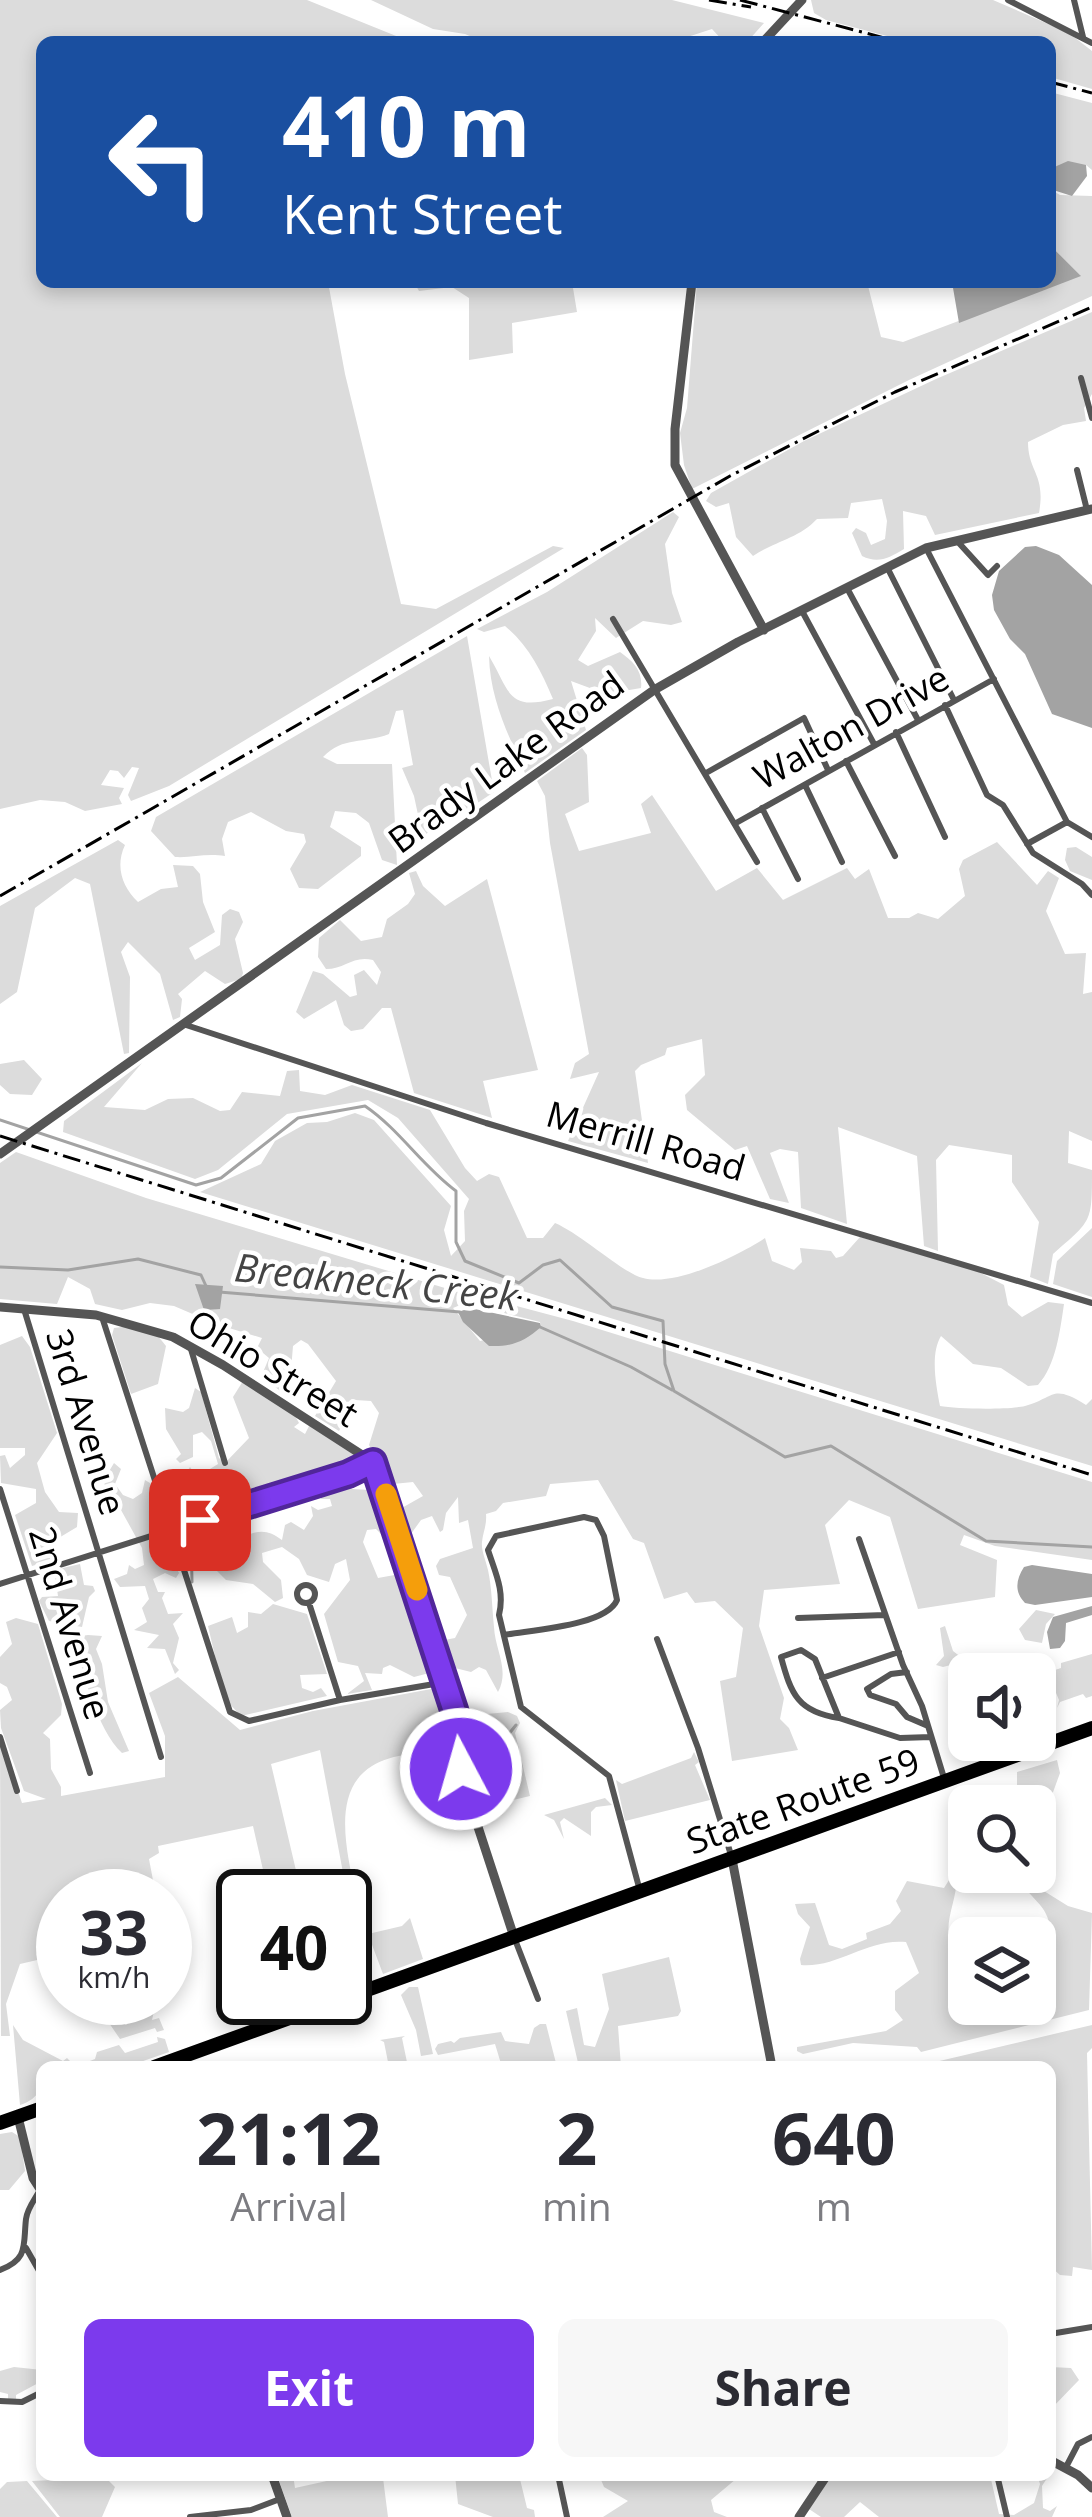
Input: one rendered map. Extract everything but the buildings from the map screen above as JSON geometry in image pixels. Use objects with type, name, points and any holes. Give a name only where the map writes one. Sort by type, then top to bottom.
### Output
[{"type":"main road","name":"State Route 59","points":[[170,2061],[1092,1728]]},
{"type":"main road","points":[[0,2123],[36,2110]]},
{"type":"street","points":[[1008,0],[1092,43]]},
{"type":"street","points":[[1074,0],[1083,37]]},
{"type":"street","points":[[768,36],[801,1]]},
{"type":"street","points":[[691,288],[675,465],[764,630]]},
{"type":"street","points":[[1081,378],[1092,418]]},
{"type":"street","points":[[1077,470],[1089,509]]},
{"type":"street","name":"Brady Lake Road","points":[[0,1154],[654,690],[926,548],[1089,509]]},
{"type":"street","points":[[958,538],[967,555],[988,575],[997,566]]},
{"type":"street","points":[[926,548],[1067,822],[1092,837]]},
{"type":"street","points":[[887,567],[954,700]]},
{"type":"street","points":[[847,589],[918,720]]},
{"type":"street","points":[[802,611],[874,744]]},
{"type":"street","points":[[613,619],[757,862]]},
{"type":"street","name":"Walton Drive","points":[[736,823],[994,679]]},
{"type":"street","points":[[945,705],[987,795],[1003,805],[1041,860],[1092,895]]},
{"type":"street","points":[[706,773],[800,718],[807,721],[829,772]]},
{"type":"street","points":[[896,731],[945,837]]},
{"type":"street","points":[[846,761],[895,856]]},
{"type":"street","points":[[805,785],[842,862]]},
{"type":"street","points":[[762,808],[798,879]]},
{"type":"street","points":[[1027,844],[1067,822]]},
{"type":"street","name":"Merrill Road","points":[[186,1025],[486,1123],[1092,1303]]},
{"type":"street","name":"Ohio Street","points":[[0,1307],[102,1316],[190,1345],[373,1462]]},
{"type":"street","name":"3rd Avenue","points":[[24,1309],[161,1757]]},
{"type":"street","points":[[102,1316],[224,1702],[237,1718],[252,1720],[446,1682]]},
{"type":"street","points":[[190,1345],[225,1463]]},
{"type":"street","points":[[0,1584],[348,1474],[373,1462],[446,1682],[461,1736],[464,1788],[538,1999]]},
{"type":"street","name":"2nd Avenue","points":[[0,1490],[90,1773]]},
{"type":"street","points":[[504,1634],[584,1621],[614,1608],[617,1600],[604,1536],[596,1520],[584,1517],[490,1540],[488,1550],[497,1570],[504,1634],[521,1707],[609,1775],[640,1892]]},
{"type":"street","points":[[860,1539],[945,1781]]},
{"type":"street","points":[[309,1603],[340,1700]]},
{"type":"street","points":[[799,1618],[885,1615]]},
{"type":"street","points":[[657,1639],[698,1748],[732,1859],[771,2061]]},
{"type":"street","points":[[838,1718],[810,1653],[801,1650],[781,1657],[788,1684],[804,1707],[819,1715],[900,1738],[931,1737]]},
{"type":"street","points":[[822,1678],[899,1652]]},
{"type":"street","points":[[907,1672],[891,1674],[867,1689],[928,1726]]},
{"type":"street","points":[[0,1737],[17,1791]]},
{"type":"street","points":[[18,2116],[36,2183]]},
{"type":"street","points":[[36,2200],[26,2217],[26,2248],[36,2266]]},
{"type":"street","points":[[0,2270],[16,2262],[26,2248]]},
{"type":"street","points":[[1056,2333],[1092,2327]]},
{"type":"street","points":[[0,2401],[22,2402],[36,2395]]},
{"type":"street","points":[[1066,2468],[1076,2447],[1092,2438]]},
{"type":"street","points":[[1056,2463],[1092,2488]]},
{"type":"street","points":[[274,2481],[287,2517]]},
{"type":"street","points":[[560,2481],[566,2517]]},
{"type":"street","points":[[799,2517],[823,2481]]},
{"type":"street","points":[[998,2481],[1007,2517]]},
{"type":"street","points":[[192,2516],[251,2510],[280,2499]]},
{"type":"shaded area","points":[[0,0],[307,0],[396,36],[36,36],[36,288],[329,288],[401,604],[436,609],[553,546],[564,548],[169,786],[131,801],[128,795],[139,768],[132,767],[124,778],[110,770],[101,785],[124,788],[119,798],[122,804],[85,811],[65,802],[40,800],[0,809]]},
{"type":"shaded area","points":[[371,0],[672,0],[764,23],[752,36],[718,36],[712,29],[690,36],[470,36],[433,29]]},
{"type":"shaded area","points":[[811,0],[993,0],[1069,33],[1092,51],[1092,89],[1056,79],[1056,36],[887,36],[814,13]]},
{"type":"shaded area","points":[[1056,94],[1092,103],[1092,170],[1086,165],[1056,168]]},
{"type":"shaded area","points":[[1068,161],[1086,165],[1087,176],[1072,196],[1056,191],[1056,166]]},
{"type":"shaded area","points":[[1056,193],[1092,196],[1092,296],[909,380],[692,489],[680,433],[687,408],[697,288],[869,288],[881,337],[903,342],[1056,288],[1080,275],[1056,251]]},
{"type":"shaded area","points":[[1056,251],[1081,276],[1056,286]]},
{"type":"shaded area","points":[[454,288],[573,288],[577,312],[512,323],[513,353],[469,360],[469,298]]},
{"type":"shaded area","points":[[953,288],[1050,288],[959,323]]},
{"type":"shaded area","points":[[1092,312],[1092,394],[1084,408],[1086,421],[1063,425],[1028,442],[1039,481],[1039,513],[935,535],[926,516],[903,511],[904,549],[873,560],[862,556],[852,533],[856,528],[866,533],[871,545],[885,539],[882,499],[851,503],[848,518],[817,519],[753,556],[736,537],[729,503],[716,507],[706,501],[711,493],[804,441]]},
{"type":"shaded area","points":[[673,512],[679,517],[665,544],[682,622],[643,621],[616,638],[595,618],[596,631],[578,660],[588,666],[620,652],[636,667],[641,688],[606,694],[571,681],[586,730],[525,773],[496,702],[489,656],[518,700],[553,699],[534,660],[505,626],[484,632],[477,629],[547,592]]},
{"type":"shaded area","points":[[1025,547],[1059,555],[1092,585],[1092,728],[1052,714],[1025,654],[1010,639],[994,610],[992,595],[999,571]]},
{"type":"shaded area","points":[[467,636],[494,792],[461,814],[452,798],[432,809],[430,830],[423,838],[402,768],[413,765],[403,710],[396,711],[389,734],[346,743],[323,757],[337,764],[392,764],[397,865],[382,860],[369,823],[356,813],[335,811],[330,827],[361,847],[361,856],[318,889],[299,888],[290,869],[306,842],[304,834],[286,831],[251,812],[228,822],[222,839],[225,856],[175,857],[151,831],[156,817]]},
{"type":"shaded area","points":[[582,748],[587,755],[589,802],[565,814],[579,851],[651,833],[641,804],[652,795],[716,891],[757,868],[783,900],[847,868],[855,879],[869,869],[888,918],[918,913],[938,919],[965,896],[959,869],[963,860],[997,842],[1037,885],[1048,871],[1059,878],[1046,911],[1065,954],[1086,953],[1083,994],[1092,992],[1092,1141],[1069,1131],[1068,1163],[1092,1170],[1092,1187],[1087,1219],[1053,1254],[1048,1284],[1030,1277],[1039,1222],[1012,1182],[1012,1155],[949,1145],[936,1160],[938,1251],[924,1246],[917,1156],[838,1127],[847,1224],[801,1208],[798,1152],[780,1149],[770,1153],[789,1203],[770,1199],[747,1146],[735,1150],[687,1110],[685,1095],[705,1075],[702,1039],[667,1048],[665,1055],[635,1071],[648,1163],[568,1141],[599,1072],[570,1079],[575,1063],[589,1054],[545,796],[537,781]]},
{"type":"shaded area","points":[[118,840],[125,845],[122,876],[138,902],[161,889],[178,887],[173,865],[193,866],[200,874],[203,902],[215,932],[189,948],[195,960],[220,945],[222,915],[230,909],[239,912],[243,922],[235,939],[241,979],[225,984],[205,971],[178,994],[180,1017],[173,1020],[160,974],[128,942],[121,952],[130,977],[129,1053],[124,1054],[90,884],[75,878],[35,908],[17,992],[0,1004],[0,906]]},
{"type":"shaded area","points":[[1076,847],[1092,857],[1092,880],[1070,871],[1067,848]]},
{"type":"shaded area","points":[[416,871],[423,886],[445,906],[487,879],[538,1070],[483,1081],[492,1118],[414,1093],[391,1008],[382,1008],[363,1029],[351,1031],[344,1025],[336,1000],[304,1019],[296,1012],[313,971],[350,997],[357,995],[354,975],[364,970],[377,985],[381,972],[373,960],[326,969],[318,957],[319,938],[340,920],[361,941],[382,937],[387,919],[415,894],[409,873]]},
{"type":"shaded area","points":[[24,1060],[42,1079],[32,1095],[10,1094],[0,1085],[0,1064]]},
{"type":"shaded area","points":[[142,1063],[104,1107],[145,1110],[168,1099],[193,1098],[220,1111],[230,1110],[242,1092],[280,1096],[287,1071],[299,1070],[300,1091],[325,1095],[352,1085],[430,1110],[477,1181],[489,1174],[499,1177],[527,1238],[543,1238],[555,1223],[643,1278],[689,1274],[765,1238],[772,1261],[794,1270],[802,1262],[800,1248],[831,1251],[836,1258],[860,1237],[977,1271],[1004,1285],[1008,1305],[1022,1317],[1048,1302],[1064,1304],[1053,1358],[1038,1385],[1028,1386],[1001,1368],[973,1364],[941,1336],[935,1361],[938,1398],[940,1406],[982,1409],[1025,1406],[1054,1394],[1086,1405],[1092,1399],[1092,1466],[200,1192],[261,1164],[275,1141],[307,1123],[355,1113],[374,1120],[451,1206],[444,1230],[451,1256],[465,1241],[464,1211],[469,1199],[398,1118],[368,1100],[287,1114],[218,1170],[195,1179],[63,1132],[64,1121]]},
{"type":"shaded area","points":[[16,1152],[146,1198],[508,1307],[573,1321],[1092,1482],[1092,1560],[995,1546],[964,1535],[960,1545],[997,1560],[995,1597],[918,1609],[890,1517],[849,1500],[825,1525],[840,1584],[764,1590],[759,1626],[784,1698],[780,1719],[798,1750],[732,1761],[720,1681],[736,1677],[743,1628],[715,1601],[695,1603],[687,1592],[664,1599],[644,1543],[633,1539],[598,1480],[550,1484],[546,1496],[503,1503],[486,1514],[482,1545],[502,1668],[498,1692],[486,1670],[447,1666],[439,1641],[455,1638],[467,1615],[450,1577],[439,1575],[436,1566],[440,1559],[473,1548],[468,1520],[459,1523],[458,1497],[446,1513],[443,1530],[432,1516],[421,1520],[408,1538],[402,1537],[400,1509],[423,1496],[413,1482],[393,1484],[369,1445],[379,1413],[371,1401],[355,1400],[339,1431],[315,1416],[336,1381],[301,1340],[293,1346],[290,1382],[282,1392],[261,1377],[269,1358],[257,1348],[262,1338],[174,1306],[150,1303],[122,1310],[95,1304],[90,1289],[68,1277],[57,1304],[0,1299],[0,1163]],"holes":[[[465,1303],[540,1322],[541,1327],[480,1341],[453,1308]]]},
{"type":"shaded area","points":[[1092,1228],[1092,1297],[1053,1284],[1057,1261]]},
{"type":"shaded area","points":[[195,1284],[223,1286],[220,1309],[204,1310]]},
{"type":"shaded area","points":[[470,1308],[540,1323],[541,1327],[517,1342],[489,1346],[458,1312]]},
{"type":"shaded area","points":[[130,1326],[158,1336],[166,1346],[158,1384],[131,1394],[112,1335],[114,1328]]},
{"type":"shaded area","points":[[22,1336],[30,1347],[57,1433],[37,1463],[45,1492],[59,1512],[78,1513],[77,1527],[57,1539],[55,1559],[32,1566],[15,1515],[36,1503],[36,1489],[1,1483],[0,1456],[5,1455],[10,1468],[25,1455],[25,1448],[0,1448],[0,1345]]},
{"type":"shaded area","points":[[243,1381],[294,1414],[299,1423],[294,1427],[305,1434],[310,1424],[354,1455],[354,1460],[343,1464],[343,1469],[300,1482],[257,1487],[254,1496],[234,1504],[219,1480],[209,1482],[204,1489],[211,1510],[200,1515],[182,1479],[190,1467],[197,1477],[218,1464],[211,1441],[202,1432],[193,1435],[193,1457],[180,1463],[176,1459],[181,1454],[166,1429],[165,1408],[183,1412],[195,1388],[201,1392],[219,1458],[225,1463],[249,1438],[233,1397]]},
{"type":"shaded area","points":[[114,1463],[121,1469],[115,1484],[123,1495],[133,1499],[142,1493],[145,1480],[150,1483],[168,1538],[152,1556],[156,1562],[173,1562],[179,1573],[176,1578],[165,1573],[153,1579],[158,1592],[165,1592],[162,1598],[168,1614],[183,1613],[173,1624],[179,1638],[175,1674],[165,1649],[147,1648],[159,1635],[134,1630],[147,1622],[142,1608],[149,1599],[145,1586],[120,1587],[114,1579],[127,1574],[129,1565],[135,1569],[144,1565],[142,1548],[121,1510],[103,1503],[105,1478]]},
{"type":"shaded area","points":[[368,1476],[391,1535],[385,1538],[376,1529],[367,1530],[363,1542],[378,1578],[400,1574],[408,1583],[437,1675],[414,1677],[390,1665],[382,1674],[365,1673],[372,1690],[347,1694],[364,1681],[358,1666],[338,1662],[324,1614],[350,1580],[346,1559],[335,1564],[329,1582],[307,1575],[299,1559],[282,1547],[262,1553],[263,1562],[281,1580],[283,1598],[275,1602],[253,1584],[226,1580],[205,1559],[215,1552],[251,1553],[244,1537],[254,1533],[282,1540],[285,1525],[291,1522],[304,1530],[313,1516],[311,1506],[318,1510],[332,1506],[330,1499],[321,1499],[320,1485],[350,1477],[352,1489],[370,1490]]},
{"type":"shaded area","points":[[80,1564],[84,1585],[95,1591],[89,1597],[82,1627],[49,1621],[39,1601],[58,1596],[54,1570]]},
{"type":"shaded area","points":[[1024,1567],[1092,1574],[1092,1597],[1025,1603],[1018,1581]]},
{"type":"shaded area","points":[[273,1604],[307,1614],[327,1674],[300,1675],[302,1688],[313,1692],[321,1688],[327,1696],[241,1716],[225,1699],[208,1626],[232,1617],[237,1633],[248,1627],[248,1612],[261,1614]]},
{"type":"shaded area","points":[[1092,1606],[1092,1615],[1066,1623],[1065,1641],[1060,1648],[1050,1649],[1047,1632],[1053,1617]]},
{"type":"shaded area","points":[[1036,1610],[1055,1614],[1046,1624],[1042,1643],[1025,1640],[1019,1629]]},
{"type":"shaded area","points":[[16,1618],[38,1624],[62,1704],[61,1715],[43,1733],[50,1739],[51,1769],[61,1796],[165,1777],[165,1736],[149,1693],[178,1677],[240,1730],[442,1687],[455,1743],[448,1749],[389,1758],[359,1777],[346,1807],[351,1869],[342,1869],[320,1750],[271,1764],[296,1869],[263,1869],[253,1826],[158,1846],[159,1853],[149,1859],[151,1869],[36,1869],[36,1960],[20,1964],[6,2004],[10,2036],[1,2036],[0,1737],[22,1803],[46,1799],[24,1791],[1,1728],[0,1710],[12,1700],[0,1683],[0,1657],[12,1644],[6,1622]]},
{"type":"shaded area","points":[[945,1626],[956,1653],[948,1653],[948,1666],[943,1667],[936,1665],[944,1656],[940,1628]]},
{"type":"shaded area","points":[[102,1636],[96,1649],[108,1702],[129,1751],[122,1753],[113,1743],[92,1699],[74,1637]]},
{"type":"shaded area","points":[[1092,1654],[1092,1696],[1083,1694],[1060,1702],[1057,1708],[1056,1670],[1061,1663]]},
{"type":"shaded area","points":[[508,1712],[520,1723],[515,1733],[530,1796],[488,1806],[483,1813],[467,1774],[466,1716]]},
{"type":"shaded area","points":[[694,1752],[710,1800],[625,1821],[616,1780],[622,1784],[691,1758]]},
{"type":"shaded area","points":[[1056,1760],[1060,1773],[1056,1785],[1017,1785],[1017,1772]]},
{"type":"shaded area","points":[[605,1798],[612,1805],[591,1812],[591,1836],[564,1818],[560,1822],[564,1839],[554,1820],[544,1815]]},
{"type":"shaded area","points":[[907,1881],[944,1888],[948,1882],[948,1893],[955,1893],[948,1917],[948,2025],[1029,2025],[921,2052],[917,2047],[853,2043],[803,2054],[797,2051],[797,2047],[886,2031],[903,2020],[895,2010],[895,1991],[919,1973],[906,1942],[879,1944],[828,1962],[801,1965],[810,1927],[795,1904],[815,1903],[829,1945],[842,1949],[890,1924],[901,1911],[896,1901]]},
{"type":"shaded area","points":[[1030,1893],[1047,1893],[1092,1913],[1089,2010],[1056,2018],[1056,1917],[1047,1917]]},
{"type":"shaded area","points":[[410,1918],[423,1959],[383,1974],[372,1933],[402,1926]]},
{"type":"shaded area","points":[[669,1957],[681,2011],[678,2016],[618,2026],[621,2061],[578,2061],[566,2011],[577,2008],[584,2045],[595,2047],[609,2009],[602,1974]]},
{"type":"shaded area","points":[[409,1987],[418,1987],[433,2054],[421,2056],[401,1995]]},
{"type":"shaded area","points":[[546,2024],[555,2061],[500,2061],[495,2044],[438,2055],[435,2049],[460,2038],[501,2032],[505,2041],[529,2044],[534,2028]]},
{"type":"shaded area","points":[[13,2025],[23,2040],[63,2061],[36,2061],[36,2094],[20,2105]]},
{"type":"shaded area","points":[[110,2025],[162,2025],[164,2030],[155,2028],[120,2039]]},
{"type":"shaded area","points":[[1092,2025],[1092,2048],[1087,2053],[1092,2270],[1073,2267],[1072,2276],[1056,2271],[1056,2061],[939,2061]]},
{"type":"shaded area","points":[[405,2036],[407,2061],[388,2061],[380,2040]]},
{"type":"shaded area","points":[[157,2037],[165,2039],[169,2052],[143,2061],[90,2061],[97,2052],[119,2045],[125,2053],[158,2042]]},
{"type":"shaded area","points":[[12,2132],[20,2137],[25,2171],[9,2190],[0,2190],[0,2134]]},
{"type":"shaded area","points":[[1056,2367],[1071,2368],[1079,2380],[1056,2404]]},
{"type":"shaded area","points":[[36,2369],[36,2384],[16,2395],[16,2400],[8,2400],[8,2394],[0,2392],[0,2371]]},
{"type":"shaded area","points":[[27,2481],[57,2517],[0,2517],[0,2489],[7,2482]]},
{"type":"shaded area","points":[[32,2481],[109,2481],[115,2487],[102,2517],[60,2517]]},
{"type":"shaded area","points":[[279,2481],[294,2481],[295,2488],[327,2481],[383,2481],[388,2517],[292,2517]]},
{"type":"shaded area","points":[[456,2481],[520,2481],[527,2508],[534,2510],[535,2517],[493,2517],[458,2504]]},
{"type":"shaded area","points":[[602,2481],[734,2481],[711,2500],[714,2512],[727,2517],[603,2517],[628,2501]]},
{"type":"shaded area","points":[[823,2481],[991,2481],[999,2514],[1014,2515],[1034,2503],[1039,2481],[1045,2481],[1043,2508],[1050,2511],[1057,2506],[1052,2517],[879,2517],[860,2502],[844,2517],[821,2517],[806,2507]]},
{"type":"waterway","name":"Breakneck Creek","points":[[0,1120],[196,1185],[221,1178],[298,1118],[365,1106],[456,1191],[456,1242],[465,1261],[519,1283],[543,1265],[560,1260],[612,1307],[663,1321],[665,1364],[674,1391],[785,1457],[831,1446],[986,1541],[1092,1547]]},
{"type":"waterway","name":"Breakneck Creek","points":[[0,1267],[68,1270],[138,1259],[201,1275],[206,1286]]},
{"type":"waterway","name":"Breakneck Creek","points":[[219,1292],[460,1312]]},
{"type":"waterway","name":"Breakneck Creek","points":[[540,1327],[672,1390]]},
{"type":"waterway","points":[[191,1530],[192,1582]]},
{"type":"waterway","points":[[476,1775],[516,1725]]},
{"type":"railway","points":[[709,0],[751,7]]},
{"type":"railway","points":[[740,0],[877,36]]},
{"type":"railway","points":[[1056,84],[1092,93]]},
{"type":"railway","points":[[0,896],[730,476],[895,392],[1092,307]]},
{"type":"railway","points":[[0,1136],[1092,1475]]},
{"type":"slow traffic","points":[[386,1494],[417,1590]]},
{"type":"route","points":[[200,1520],[373,1462],[459,1725],[461,1769]]}]
